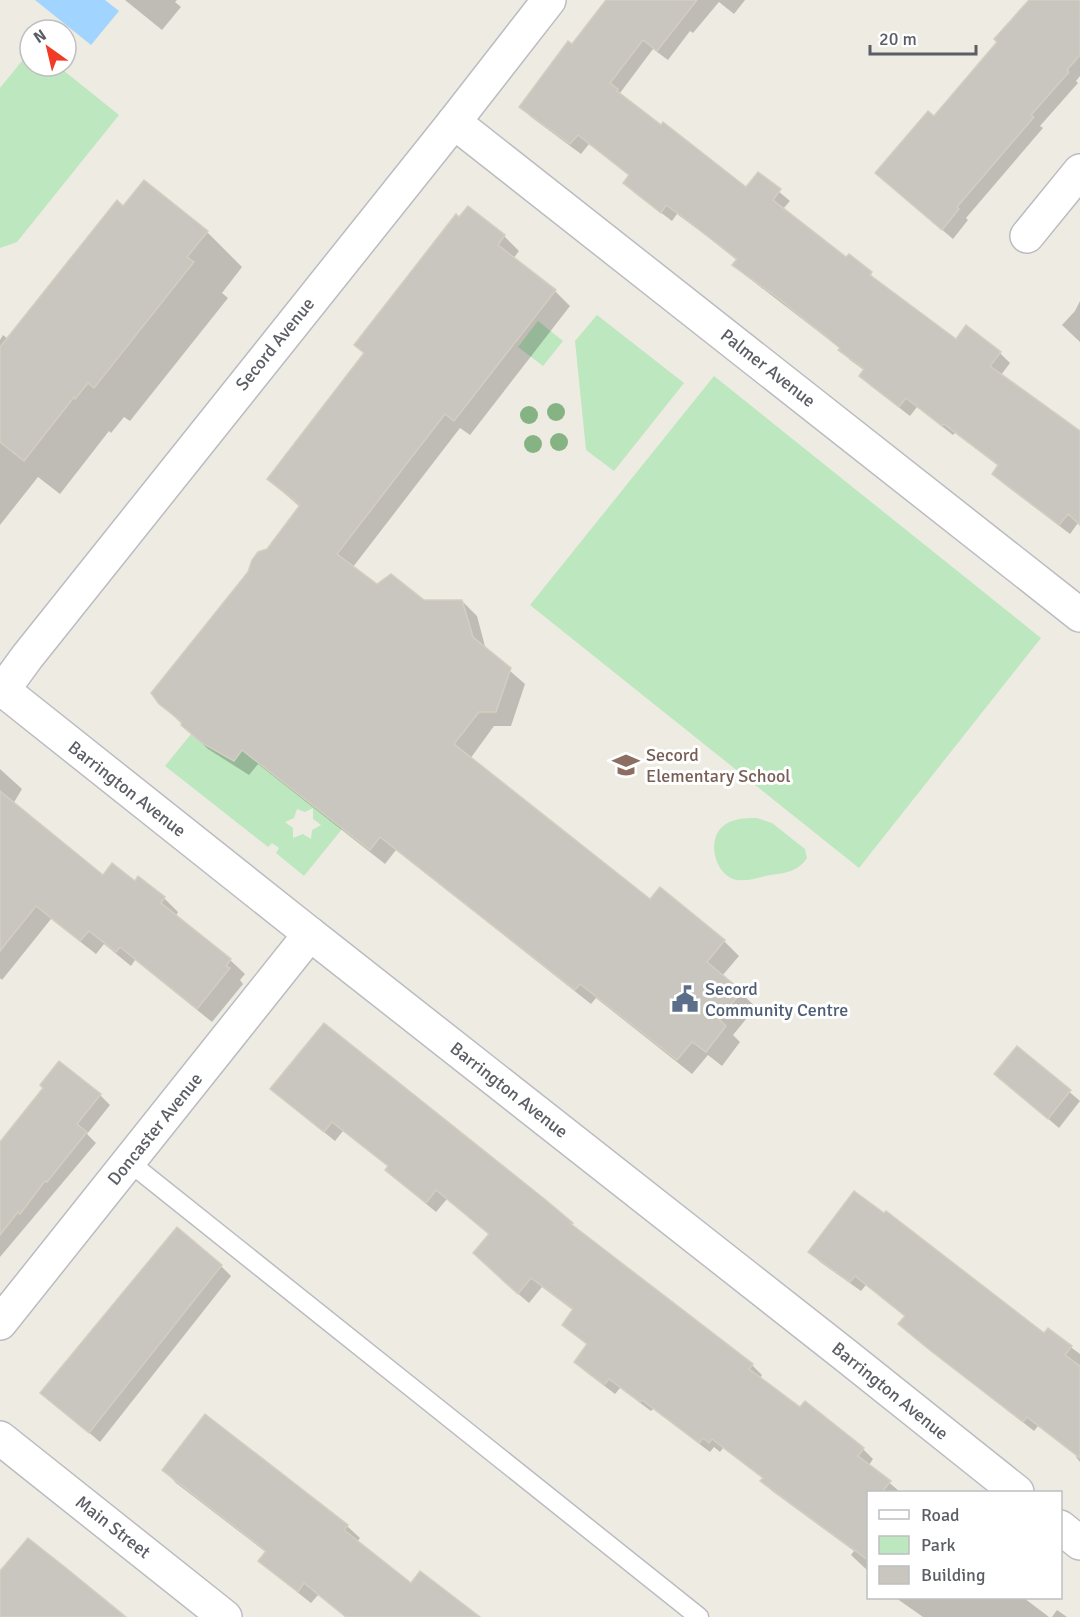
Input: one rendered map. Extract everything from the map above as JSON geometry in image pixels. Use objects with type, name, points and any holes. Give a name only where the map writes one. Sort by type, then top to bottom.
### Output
[{"type":"street","name":"Secord Avenue","points":[[2,689],[549,0]]},
{"type":"street","name":"Palmer Avenue","points":[[454,122],[1080,615]]},
{"type":"street","points":[[1027,236],[1080,171]]},
{"type":"street","name":"Barrington Avenue","points":[[2,689],[1016,1491]]},
{"type":"street","name":"Doncaster Avenue","points":[[0,1323],[310,934]]},
{"type":"street","name":"Main Street","points":[[0,1438],[225,1617]]},
{"type":"street","points":[[1062,1529],[1080,1543]]},
{"type":"lane","points":[[129,1162],[699,1617]]},
{"type":"green space","points":[[18,66],[18,78],[73,78],[119,115],[17,242],[0,248],[0,88]]},
{"type":"green space","points":[[597,315],[684,383],[614,471],[586,450],[575,341]]},
{"type":"green space","points":[[538,321],[563,341],[543,366],[518,347]]},
{"type":"green space","points":[[714,376],[1041,638],[859,868],[530,605]]},
{"type":"green space","points":[[191,734],[197,739],[242,750],[342,829],[304,876],[276,853],[279,848],[272,843],[268,847],[165,766]],"holes":[[[313,808],[313,819],[321,825],[312,830],[311,839],[303,834],[293,838],[293,828],[285,822],[294,818],[297,809],[305,812]]]},
{"type":"green space","points":[[757,818],[772,823],[805,849],[807,858],[800,866],[786,872],[746,880],[733,879],[722,870],[715,856],[717,833],[734,820]]},
{"type":"water","points":[[35,0],[105,0],[119,11],[91,45],[78,35],[78,18],[57,18]]},
{"type":"building","points":[[606,0],[697,0],[657,51],[643,40],[610,83],[661,125],[663,122],[746,187],[758,172],[781,189],[773,200],[846,257],[849,254],[872,272],[870,275],[956,339],[966,325],[1001,352],[990,366],[1080,431],[1080,525],[1068,514],[1059,525],[992,474],[998,465],[944,424],[942,426],[906,398],[899,407],[859,376],[864,369],[838,350],[840,348],[778,298],[732,265],[737,259],[666,205],[661,213],[623,183],[629,175],[578,135],[570,144],[519,107],[568,41],[572,44]]},
{"type":"building","points":[[1029,0],[1080,0],[1080,55],[1067,70],[1069,72],[1031,115],[1034,117],[957,207],[959,209],[942,230],[875,173],[928,111],[934,116],[997,42],[994,39]]},
{"type":"building","points":[[144,180],[208,231],[187,257],[194,262],[94,388],[88,383],[75,399],[74,397],[24,461],[0,442],[0,347],[117,200],[123,206]]},
{"type":"building","points":[[468,206],[505,235],[498,245],[556,290],[454,421],[445,414],[337,554],[377,584],[391,574],[424,600],[462,600],[473,637],[511,668],[496,712],[479,712],[454,744],[650,899],[660,887],[725,940],[707,962],[742,991],[719,1019],[726,1026],[706,1052],[692,1042],[677,1060],[580,984],[575,990],[380,837],[370,850],[242,750],[234,761],[202,743],[181,725],[182,722],[159,704],[151,693],[248,572],[258,552],[267,549],[300,505],[267,479],[364,353],[354,345],[456,214],[459,217]]},
{"type":"building","points":[[0,791],[103,875],[112,863],[135,881],[138,876],[165,897],[161,903],[231,959],[226,966],[230,968],[197,1009],[120,947],[116,952],[89,931],[80,941],[36,906],[0,951]]},
{"type":"building","points":[[324,1023],[547,1201],[573,1223],[571,1224],[753,1364],[749,1369],[800,1407],[805,1401],[864,1448],[858,1456],[891,1481],[883,1491],[867,1491],[867,1559],[760,1481],[763,1478],[712,1439],[709,1443],[703,1438],[699,1443],[642,1400],[640,1402],[609,1379],[604,1385],[574,1362],[587,1344],[562,1325],[573,1309],[531,1278],[518,1294],[473,1253],[489,1234],[436,1190],[426,1203],[385,1170],[388,1166],[332,1122],[324,1132],[270,1089]]},
{"type":"building","points":[[1017,1046],[1071,1090],[1048,1119],[994,1074]]},
{"type":"building","points":[[59,1061],[101,1094],[77,1124],[87,1132],[0,1235],[0,1142],[43,1088],[40,1085]]},
{"type":"building","points":[[854,1191],[884,1213],[886,1211],[1044,1333],[1048,1328],[1072,1346],[1065,1355],[1080,1366],[1080,1458],[1027,1417],[1023,1422],[931,1351],[898,1324],[905,1316],[855,1276],[850,1282],[808,1252]]},
{"type":"building","points":[[177,1227],[222,1265],[89,1433],[40,1393]]},
{"type":"building","points":[[205,1414],[348,1525],[344,1530],[411,1583],[420,1571],[480,1617],[346,1617],[304,1583],[298,1592],[258,1561],[266,1551],[162,1470]]},
{"type":"building","points":[[28,1538],[126,1617],[0,1617],[0,1571]]},
{"type":"place","name":"Secord Elementary School","points":[[626,765]]},
{"type":"place","name":"Secord Community Centre","points":[[685,999]]}]
